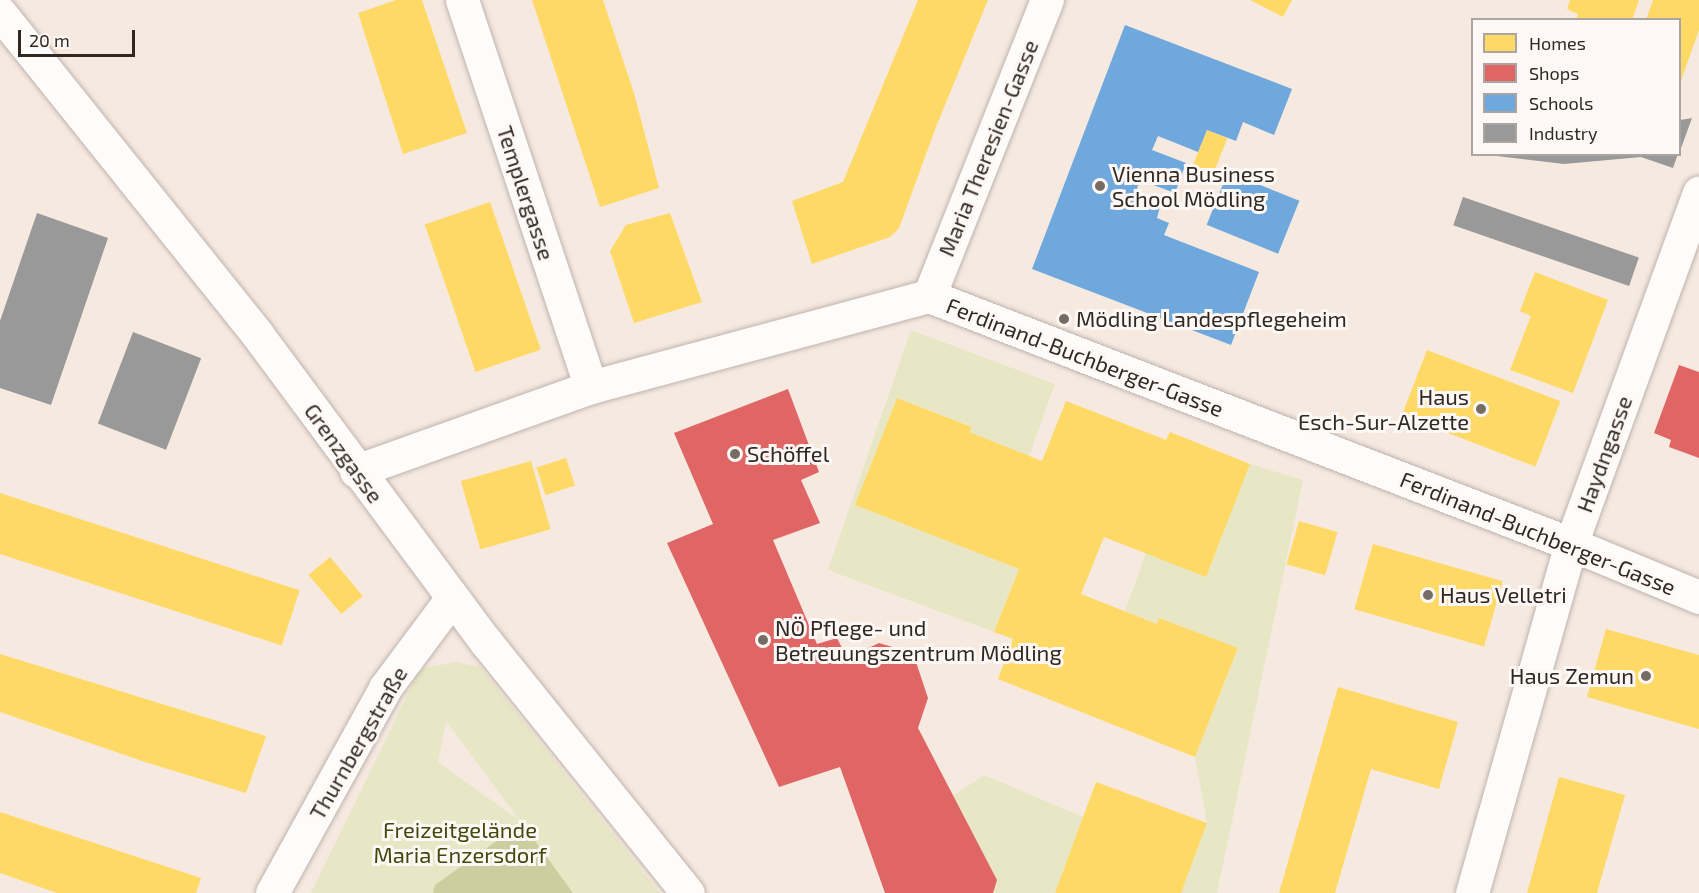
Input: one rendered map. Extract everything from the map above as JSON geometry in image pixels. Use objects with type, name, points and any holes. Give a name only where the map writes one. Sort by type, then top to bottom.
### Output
[{"type":"street","name":"Templergasse","points":[[462,0],[591,387]]},
{"type":"street","name":"Maria Theresien-Gasse","points":[[929,296],[1047,0]]},
{"type":"street","name":"Grenzgasse","points":[[0,13],[257,334],[452,598],[688,893]]},
{"type":"street","name":"Haydngasse","points":[[1472,893],[1571,544],[1699,193]]},
{"type":"street","name":"Ferdinand-Buchberger-Gasse","points":[[356,471],[591,387],[929,296],[1571,544],[1699,597]]},
{"type":"street","name":"Thurnbergstraße","points":[[272,893],[385,688],[452,598]]},
{"type":"green space","points":[[911,330],[1055,384],[1029,456],[969,432],[971,426],[897,398],[855,505],[1019,569],[994,632],[828,570]]},
{"type":"green space","points":[[1250,464],[1303,480],[1217,893],[1181,893],[1207,823],[1195,757],[1238,649],[1160,618],[1157,624],[1125,611],[1146,553],[1206,577]]},
{"type":"green space","name":"Freizeitgelände Maria Enzersdorf","points":[[456,662],[480,667],[660,893],[311,893],[420,669]],"holes":[[[447,722],[520,821],[438,762]]]},
{"type":"green space","points":[[984,775],[1083,817],[1055,893],[993,893],[953,796]]},
{"type":"green space","points":[[522,823],[573,893],[433,893],[435,885]]},
{"type":"building: Homes","points":[[396,0],[422,0],[467,133],[403,154],[358,13]]},
{"type":"building: Homes","points":[[532,0],[603,0],[634,93],[659,188],[600,207]]},
{"type":"building: Homes","points":[[918,0],[988,0],[936,127],[899,228],[890,237],[812,264],[792,201],[843,182]]},
{"type":"building: Homes","points":[[1250,0],[1292,0],[1283,17]]},
{"type":"building: Homes","points":[[1570,0],[1639,0],[1633,18],[1577,18],[1578,14],[1567,9]]},
{"type":"building: Homes","points":[[1653,0],[1699,0],[1699,30],[1681,80],[1681,18],[1647,18]]},
{"type":"building: Homes","points":[[1207,130],[1227,138],[1212,177],[1191,169]]},
{"type":"building: Homes","points":[[490,202],[541,350],[476,372],[425,224]]},
{"type":"building: Homes","points":[[670,213],[702,302],[634,323],[610,251],[626,225]]},
{"type":"building: Homes","points":[[1535,272],[1608,300],[1573,393],[1510,370],[1531,316],[1520,311]]},
{"type":"building: Homes","name":"Haus Esch-Sur-Alzette","points":[[1427,350],[1561,401],[1535,467],[1402,415]]},
{"type":"building: Homes","points":[[897,398],[972,427],[969,432],[1042,461],[1066,401],[1166,440],[1170,432],[1250,464],[1206,577],[1104,537],[1081,594],[1157,624],[1159,618],[1238,648],[1195,757],[998,679],[1013,639],[994,632],[1019,569],[855,505]]},
{"type":"building: Homes","points":[[566,458],[575,486],[545,495],[537,468]]},
{"type":"building: Homes","points":[[531,461],[551,529],[480,549],[461,481]]},
{"type":"building: Homes","points":[[0,493],[300,590],[282,646],[0,554]]},
{"type":"building: Homes","points":[[1299,521],[1337,532],[1325,575],[1287,564]]},
{"type":"building: Homes","name":"Haus Velletri","points":[[1373,544],[1503,581],[1484,647],[1354,609]]},
{"type":"building: Homes","points":[[330,557],[363,596],[341,614],[309,575]]},
{"type":"building: Homes","name":"Haus Zemun","points":[[1606,629],[1699,655],[1699,729],[1587,697]]},
{"type":"building: Homes","points":[[0,654],[266,736],[246,793],[145,762],[0,712]]},
{"type":"building: Homes","points":[[1338,687],[1458,722],[1439,789],[1371,769],[1335,893],[1279,893]]},
{"type":"building: Homes","points":[[1559,777],[1625,795],[1597,893],[1527,893]]},
{"type":"building: Homes","points":[[1096,782],[1207,823],[1181,893],[1055,893]]},
{"type":"building: Homes","points":[[0,812],[201,878],[196,893],[57,893],[0,873]]},
{"type":"building: Shops","points":[[1679,365],[1699,372],[1699,458],[1669,447],[1671,440],[1654,433]]},
{"type":"building: Shops","name":"NÖ Pflege- und Betreuungszentrum Mödling","points":[[788,389],[819,472],[801,480],[820,523],[773,540],[817,644],[837,638],[847,658],[879,643],[913,653],[928,698],[918,728],[997,880],[993,893],[885,893],[840,767],[779,787],[667,543],[713,524],[674,433]]},
{"type":"building: Schools","name":"Vienna Business School Mödling","points":[[1125,25],[1292,89],[1274,135],[1243,122],[1236,141],[1207,130],[1198,152],[1158,136],[1152,150],[1186,163],[1175,193],[1140,180],[1134,197],[1160,207],[1157,218],[1169,223],[1164,235],[1259,272],[1231,345],[1032,269]]},
{"type":"building: Schools","points":[[1228,172],[1299,201],[1278,254],[1207,225]]},
{"type":"building: Industry","points":[[1692,118],[1681,148],[1681,120]]},
{"type":"building: Industry","points":[[1497,156],[1677,156],[1673,168],[1641,157],[1564,164]]},
{"type":"building: Industry","points":[[1463,197],[1639,258],[1629,286],[1453,225]]},
{"type":"building: Industry","points":[[37,213],[108,238],[51,405],[0,388],[0,321]]},
{"type":"building: Industry","points":[[133,332],[201,358],[166,450],[98,423]]},
{"type":"place","name":"Vienna Business School Mödling","points":[[1100,186]]},
{"type":"place","name":"Mödling Landespflegeheim","points":[[1064,319]]},
{"type":"place","name":"Haus Esch-Sur-Alzette","points":[[1481,409]]},
{"type":"place","name":"Schöffel","points":[[735,454]]},
{"type":"place","name":"Haus Velletri","points":[[1428,595]]},
{"type":"place","name":"NÖ Pflege- und Betreuungszentrum Mödling","points":[[763,640]]},
{"type":"place","name":"Haus Zemun","points":[[1646,676]]}]
